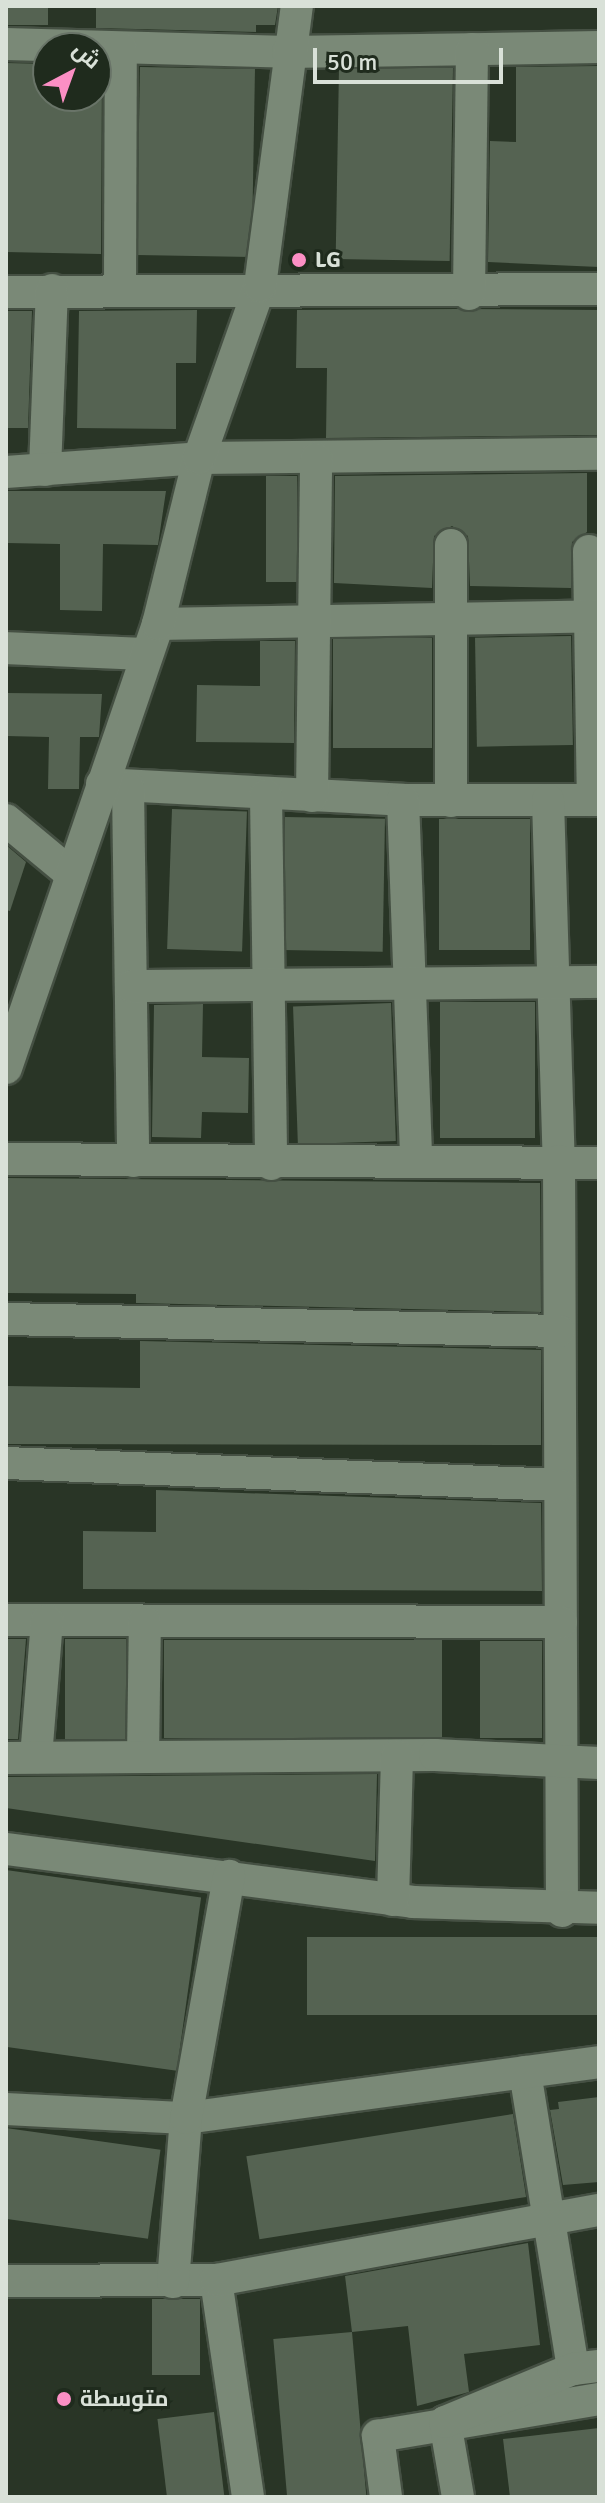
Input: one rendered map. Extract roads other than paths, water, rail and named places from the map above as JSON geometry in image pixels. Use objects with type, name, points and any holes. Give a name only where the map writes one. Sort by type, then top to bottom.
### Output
[{"type":"street","points":[[6,1068],[17,1002],[71,874],[115,786],[146,654],[158,624],[199,458],[260,286],[288,52],[297,6]]},
{"type":"street","points":[[6,44],[288,52],[599,47]]},
{"type":"street","points":[[120,286],[121,48]]},
{"type":"street","points":[[469,294],[472,49]]},
{"type":"street","points":[[6,292],[120,286],[260,286],[469,294],[599,289]]},
{"type":"street","points":[[45,470],[52,290]]},
{"type":"street","points":[[6,472],[199,458],[599,454]]},
{"type":"street","points":[[312,796],[316,459]]},
{"type":"street","points":[[451,545],[451,801]]},
{"type":"street","points":[[115,786],[403,800],[596,800],[594,616],[589,551]]},
{"type":"street","points":[[158,624],[594,616]]},
{"type":"street","points":[[6,648],[146,654]]},
{"type":"street","points":[[115,786],[131,986],[133,1161]]},
{"type":"street","points":[[266,795],[272,983],[271,1164]]},
{"type":"street","points":[[403,800],[416,1158]]},
{"type":"street","points":[[548,800],[559,1161],[562,1911]]},
{"type":"street","points":[[6,820],[71,874]]},
{"type":"street","points":[[131,986],[599,982]]},
{"type":"street","points":[[6,1159],[271,1164],[416,1158],[599,1163]]},
{"type":"street","points":[[6,1319],[559,1331]]},
{"type":"street","points":[[6,1463],[560,1485]]},
{"type":"street","points":[[6,1620],[561,1622]]},
{"type":"street","points":[[47,1620],[21,1758],[397,1756],[599,1763]]},
{"type":"street","points":[[143,1757],[145,1622]]},
{"type":"street","points":[[393,1900],[397,1756]]},
{"type":"street","points":[[6,1849],[393,1900],[562,1911],[599,1908]]},
{"type":"street","points":[[173,2282],[186,2118],[229,1876]]},
{"type":"street","points":[[6,2109],[186,2118],[599,2062]]},
{"type":"street","points":[[445,2422],[586,2367],[548,2221],[525,2072]]},
{"type":"street","points":[[6,2281],[216,2280],[599,2210]]},
{"type":"street","points":[[216,2280],[248,2497]]},
{"type":"street","points":[[386,2497],[378,2436],[445,2422],[599,2399]]},
{"type":"street","points":[[445,2422],[458,2497]]},
{"type":"place","name":"LG","points":[[299,260]]},
{"type":"place","name":"متوسطة","points":[[64,2399]]}]
